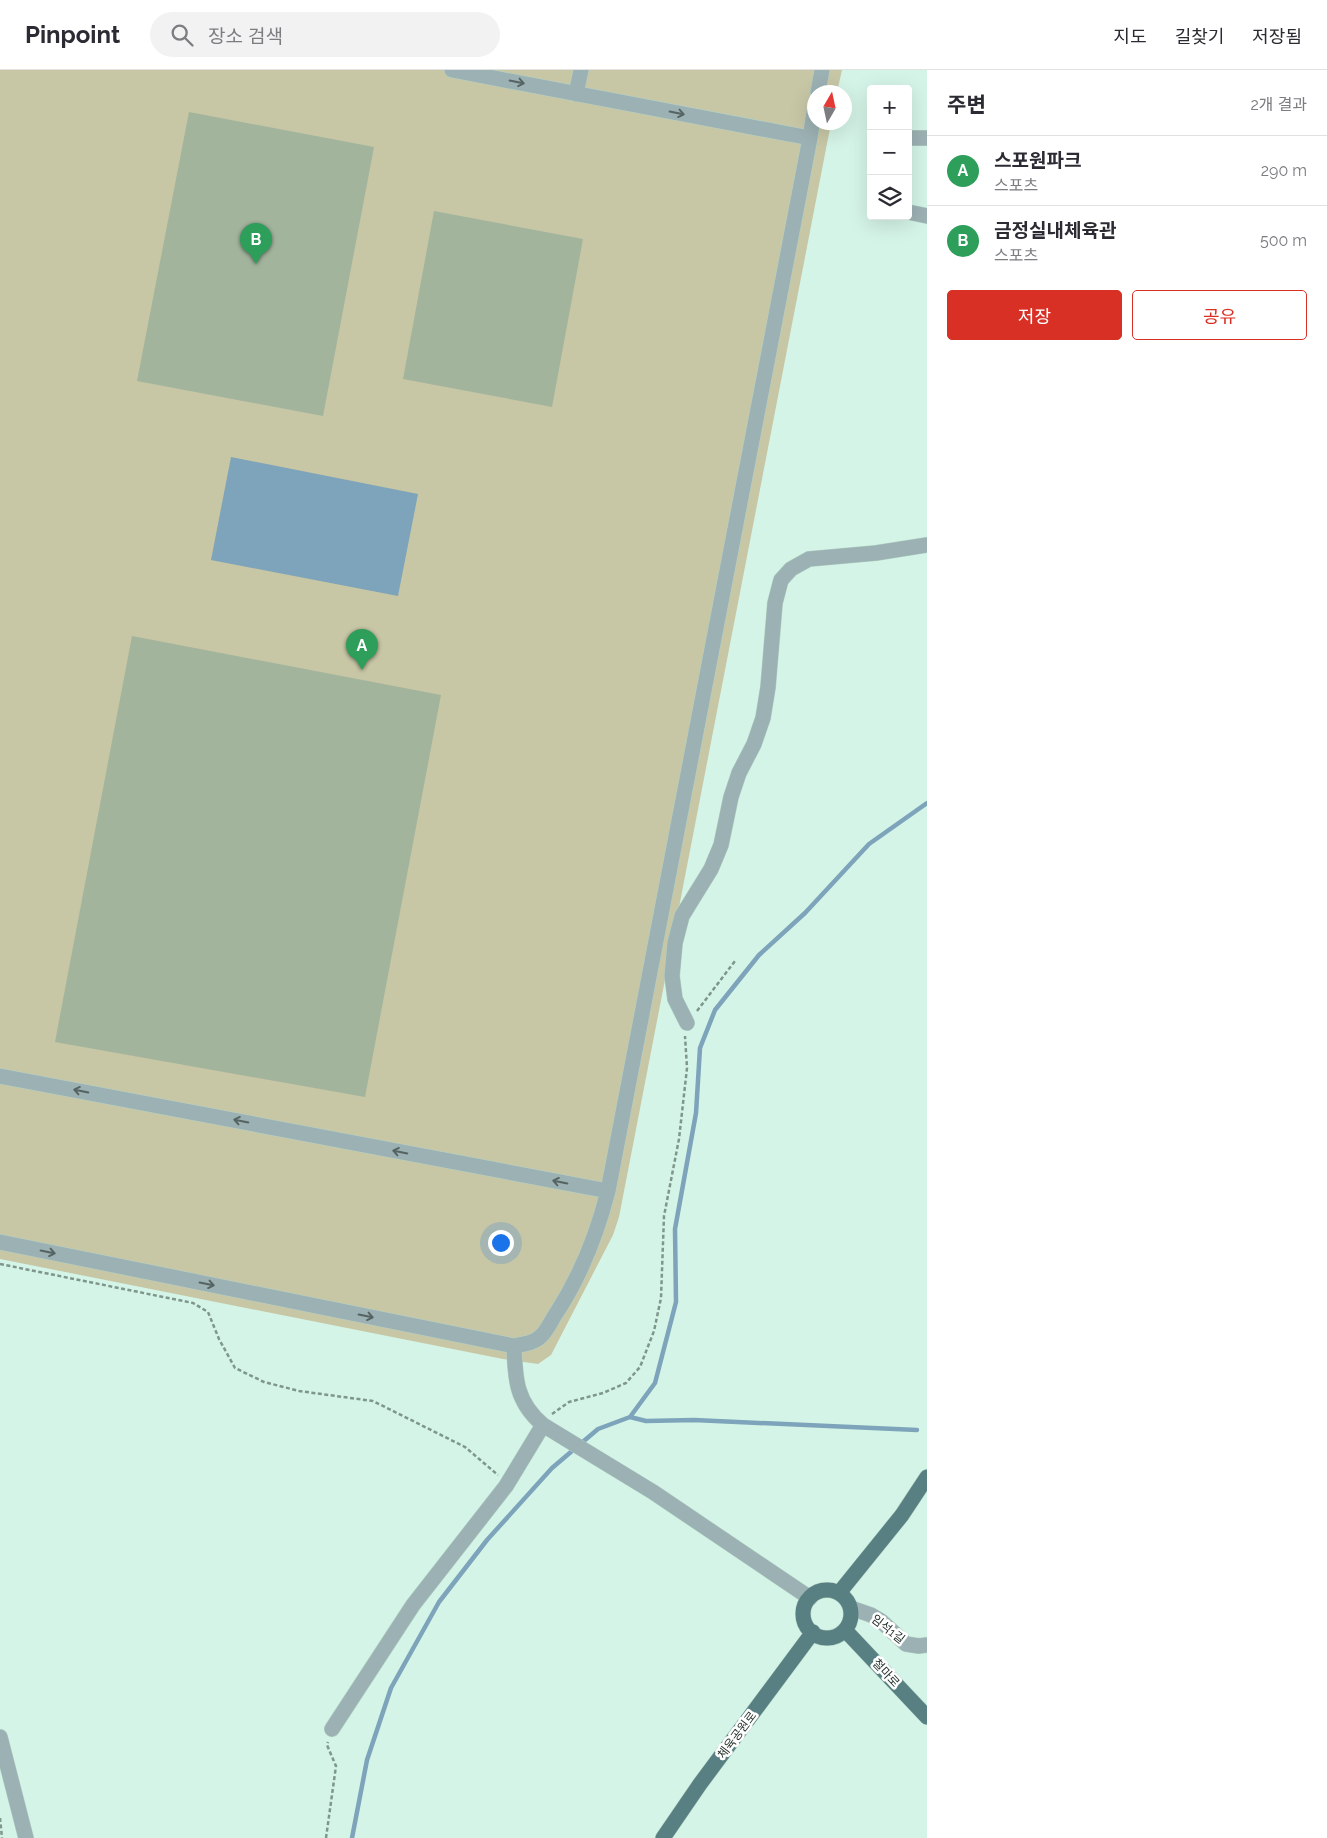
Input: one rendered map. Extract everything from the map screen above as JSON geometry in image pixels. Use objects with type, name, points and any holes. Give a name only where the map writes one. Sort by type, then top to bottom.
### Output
[{"type":"main road","points":[[839,1593],[902,1516],[927,1477]]},
{"type":"main road","points":[[824,1590],[839,1593],[851,1608],[851,1619],[845,1630],[840,1634],[826,1638],[813,1632],[806,1624],[803,1613],[804,1607],[810,1598],[824,1590]]},
{"type":"main road","name":"철마로","points":[[845,1630],[927,1717]]},
{"type":"main road","name":"체육공원로","points":[[664,1838],[700,1784],[813,1632]]},
{"type":"street","points":[[452,70],[810,138]]},
{"type":"street","points":[[576,94],[581,70]]},
{"type":"street","points":[[819,85],[822,70]]},
{"type":"street","points":[[0,1242],[514,1346],[529,1343],[542,1336],[570,1292],[592,1244],[608,1191],[811,130]]},
{"type":"street","points":[[912,138],[927,138]]},
{"type":"street","points":[[912,213],[927,216]]},
{"type":"street","points":[[687,1023],[675,999],[672,976],[675,944],[682,916],[711,869],[721,845],[731,796],[739,772],[754,744],[763,718],[768,687],[775,603],[781,580],[791,569],[809,559],[876,553],[927,545]]},
{"type":"street","points":[[0,1076],[608,1191]]},
{"type":"street","points":[[514,1346],[515,1380],[523,1402],[532,1416],[653,1492],[810,1598]]},
{"type":"street","points":[[332,1729],[413,1605],[510,1480],[547,1427]]},
{"type":"street","name":"임석1길","points":[[851,1608],[871,1615],[881,1621],[906,1644],[927,1645]]},
{"type":"street","points":[[0,1737],[26,1838]]},
{"type":"path","points":[[547,1427],[553,1412],[569,1402],[604,1393],[626,1383],[640,1367],[654,1331],[661,1298],[664,1216],[680,1139],[687,1068],[685,1030],[687,1023],[735,961]]},
{"type":"path","points":[[0,1264],[193,1303],[208,1312],[219,1339],[235,1368],[264,1382],[299,1391],[373,1401],[465,1447],[497,1474],[510,1480]]},
{"type":"path","points":[[326,1838],[336,1766],[327,1745],[332,1729]]},
{"type":"path","points":[[0,1818],[2,1838]]},
{"type":"green space","points":[[0,70],[842,70],[839,85],[807,85],[807,130],[830,130],[619,1217],[613,1235],[551,1355],[538,1364],[503,1359],[0,1259]]},
{"type":"water","points":[[231,457],[418,494],[398,596],[211,560]]},
{"type":"building","points":[[189,112],[374,147],[323,416],[137,381]]},
{"type":"building","points":[[434,211],[583,239],[552,407],[403,379]]},
{"type":"building","points":[[132,636],[441,695],[365,1097],[55,1042]]},
{"type":"waterway","points":[[352,1838],[367,1760],[391,1688],[439,1602],[487,1540],[552,1468],[598,1429],[630,1417],[655,1383],[676,1302],[675,1229],[696,1113],[700,1048],[715,1010],[759,955],[805,913],[869,844],[927,803]]},
{"type":"waterway","points":[[630,1417],[646,1421],[694,1420],[917,1430]]},
{"type":"place","name":"금정실내체육관","points":[[256,264]]},
{"type":"place","name":"스포원파크","points":[[362,670]]}]
